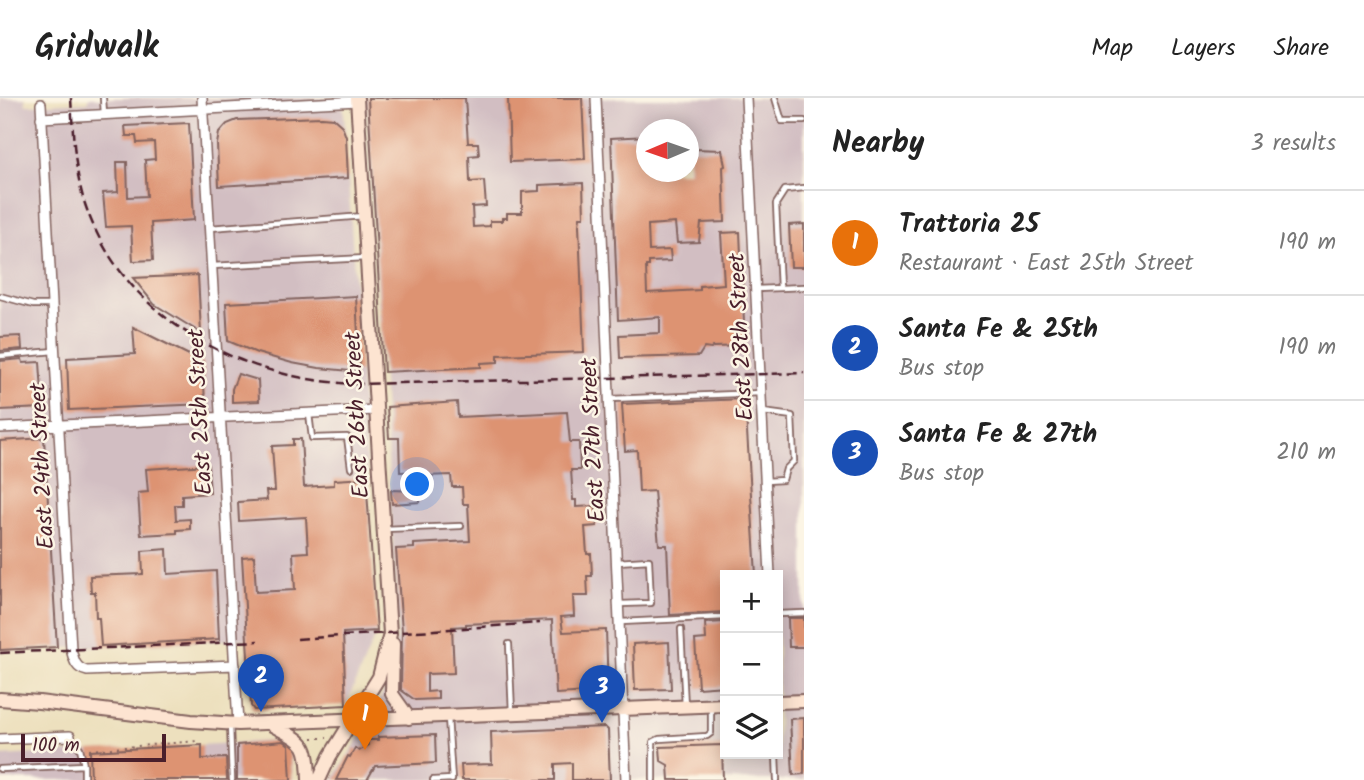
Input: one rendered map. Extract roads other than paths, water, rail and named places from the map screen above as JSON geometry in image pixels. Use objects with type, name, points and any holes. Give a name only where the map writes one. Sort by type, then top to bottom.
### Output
[{"type":"main road","name":"East 26th Street","points":[[353,720],[379,677],[390,634],[357,99]]},
{"type":"main road","points":[[389,616],[393,649],[392,694],[409,718]]},
{"type":"main road","points":[[0,699],[234,724],[720,705]]},
{"type":"main road","points":[[783,702],[804,701]]},
{"type":"main road","points":[[319,780],[330,756],[353,720]]},
{"type":"main road","points":[[271,724],[299,740],[304,746],[308,755],[309,780]]},
{"type":"street","name":"East 25th Street","points":[[202,98],[235,665],[234,724]]},
{"type":"street","name":"East 27th Street","points":[[596,98],[626,780]]},
{"type":"street","name":"East 28th Street","points":[[746,98],[770,570]]},
{"type":"street","points":[[41,118],[203,109],[248,103],[357,99]]},
{"type":"street","name":"East 24th Street","points":[[40,101],[71,649],[78,667],[87,671],[235,665]]},
{"type":"street","points":[[0,428],[376,410]]},
{"type":"street","points":[[0,739],[70,736]]},
{"type":"lane","points":[[103,98],[104,115]]},
{"type":"lane","points":[[775,98],[782,121],[804,121]]},
{"type":"lane","points":[[780,288],[776,204],[785,190],[804,188]]},
{"type":"lane","points":[[210,228],[365,216]]},
{"type":"lane","points":[[212,266],[367,258]]},
{"type":"lane","points":[[757,289],[804,287]]},
{"type":"lane","points":[[0,296],[33,305],[51,305]]},
{"type":"lane","points":[[0,356],[54,351]]},
{"type":"lane","points":[[610,399],[761,393]]},
{"type":"lane","points":[[762,412],[792,416],[794,461],[786,469],[783,480],[765,481]]},
{"type":"lane","points":[[309,413],[312,438],[347,437],[351,468]]},
{"type":"lane","points":[[384,529],[461,526]]},
{"type":"lane","points":[[617,562],[649,560],[652,603],[619,604]]},
{"type":"lane","points":[[783,614],[804,613]]},
{"type":"lane","points":[[620,622],[720,617]]},
{"type":"lane","points":[[681,629],[685,706]]},
{"type":"lane","points":[[509,644],[512,714]]},
{"type":"lane","points":[[653,780],[653,741],[707,736],[711,733],[711,705]]},
{"type":"lane","points":[[433,780],[452,779],[448,717]]},
{"type":"lane","points":[[232,780],[234,724]]},
{"type":"lane","points":[[70,736],[80,750],[84,780]]},
{"type":"lane","points":[[776,759],[777,780]]},
{"type":"lane","points":[[0,769],[84,765]]},
{"type":"railway","points":[[71,98],[78,178],[85,204],[103,245],[128,281],[159,312],[194,337],[233,357],[275,371],[318,380],[362,384],[804,373]]},
{"type":"railway","points":[[297,639],[540,623]]},
{"type":"railway","points":[[0,653],[258,641]]},
{"type":"place","name":"Santa Fe & 25th","points":[[261,712]]},
{"type":"place","name":"Santa Fe & 27th","points":[[602,723]]},
{"type":"place","name":"Trattoria 25","points":[[365,750]]}]
